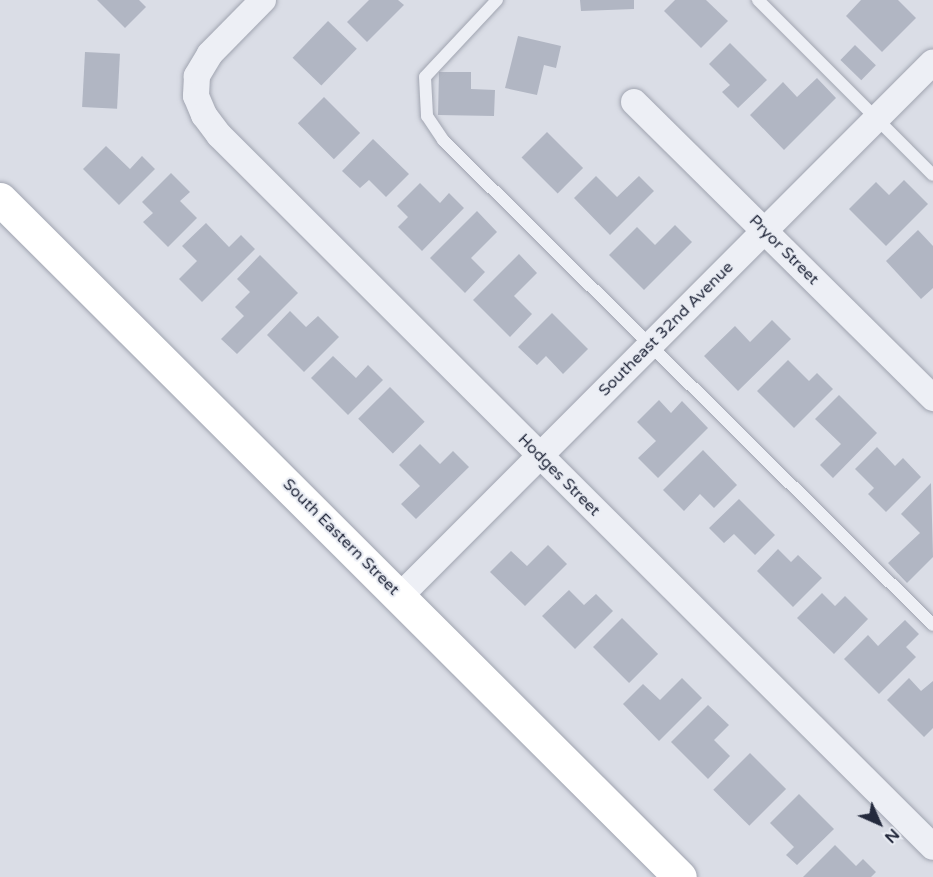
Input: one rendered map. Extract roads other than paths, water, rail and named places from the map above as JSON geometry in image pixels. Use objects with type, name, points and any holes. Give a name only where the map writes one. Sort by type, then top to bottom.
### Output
[{"type":"main road","name":"South Eastern Street","points":[[0,199],[680,877]]},
{"type":"street","name":"Hodges Street","points":[[263,0],[210,54],[197,76],[196,96],[204,115],[219,135],[933,847]]},
{"type":"street","name":"Southeast 32nd Avenue","points":[[400,596],[933,62]]},
{"type":"street","name":"Pryor Street","points":[[634,102],[933,398]]},
{"type":"lane","points":[[497,0],[425,77],[427,116],[443,140],[933,625]]},
{"type":"lane","points":[[758,0],[933,175]]}]
